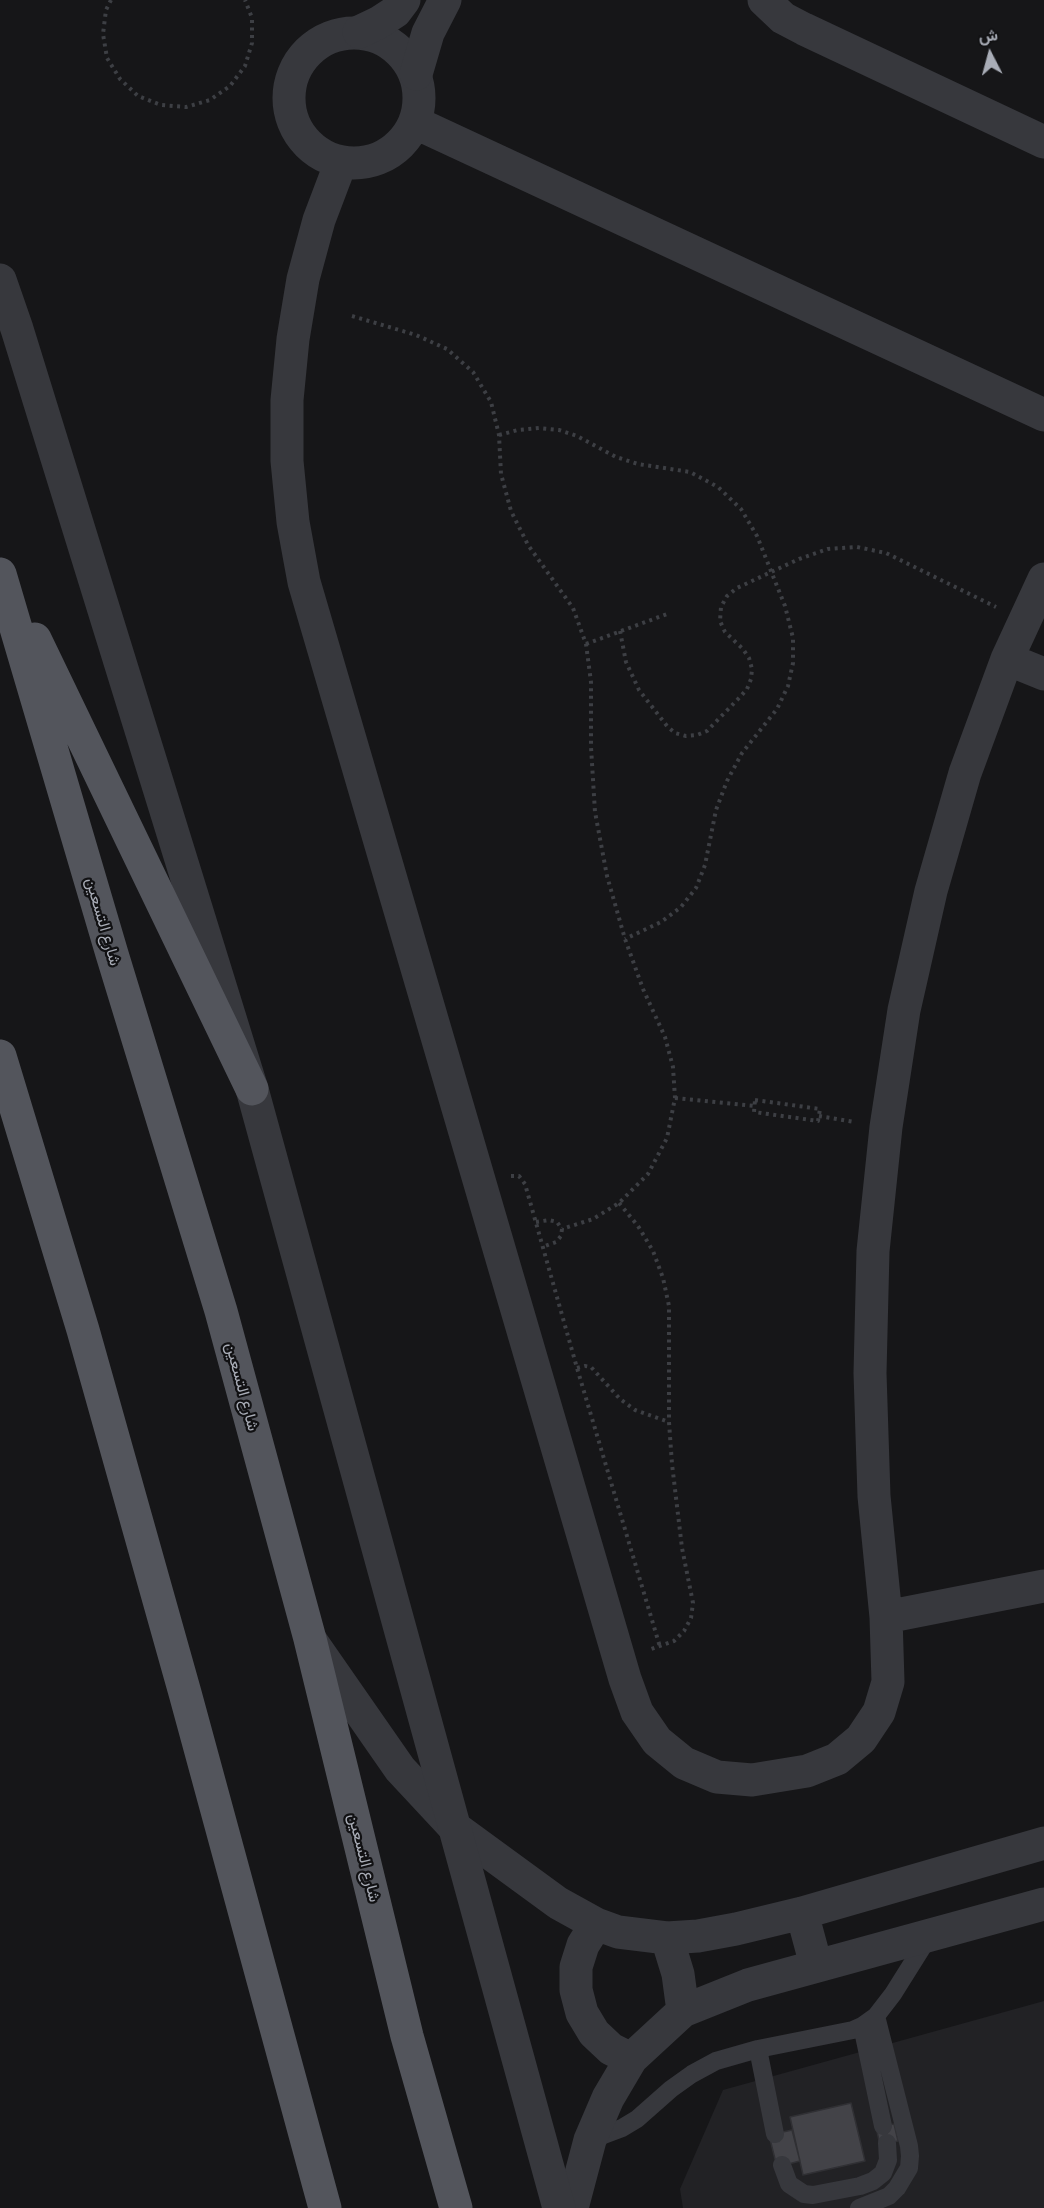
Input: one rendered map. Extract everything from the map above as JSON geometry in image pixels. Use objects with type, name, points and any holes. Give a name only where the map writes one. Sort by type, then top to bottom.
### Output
[{"type":"main road","points":[[0,566],[252,1089]]},
{"type":"main road","name":"شارع التسعين","points":[[0,574],[112,954],[221,1311],[310,1640],[407,2037],[456,2208]]},
{"type":"main road","points":[[0,1056],[90,1353],[192,1716],[325,2208]]},
{"type":"street","points":[[359,32],[383,38],[403,54],[416,74],[420,99],[416,123],[398,147],[371,162],[341,162],[318,153],[300,136],[290,114],[289,89],[296,66],[312,47],[334,35],[359,32],[386,18],[404,0]]},
{"type":"street","points":[[416,74],[428,33],[445,0]]},
{"type":"street","points":[[764,0],[783,18],[804,29],[1044,142]]},
{"type":"street","points":[[416,123],[1044,415]]},
{"type":"street","points":[[341,162],[319,220],[303,279],[293,339],[287,410],[287,461],[293,522],[306,592],[618,1657],[637,1712],[657,1741],[684,1763],[717,1777],[752,1780],[807,1771],[837,1759],[861,1739],[879,1712],[888,1682],[886,1617],[874,1496],[870,1373],[873,1251],[886,1127],[904,1010],[931,891],[965,773],[1007,659],[1044,579]]},
{"type":"street","points":[[0,280],[252,1089],[559,2208]]},
{"type":"street","points":[[1007,659],[1044,674]]},
{"type":"street","points":[[886,1617],[1044,1586]]},
{"type":"street","points":[[310,1640],[400,1769],[454,1827],[558,1903],[596,1924],[618,1932],[667,1938],[726,1931],[802,1913],[1044,1843]]},
{"type":"street","points":[[572,2208],[590,2139],[608,2098],[631,2059],[683,2011],[748,1984],[1044,1904]]},
{"type":"street","points":[[802,1913],[816,1965]]},
{"type":"street","points":[[596,1924],[579,1956],[576,1967],[576,1990],[582,2013],[594,2033],[611,2049],[631,2059]]},
{"type":"street","points":[[667,1938],[678,1974],[683,2011]]},
{"type":"lane","points":[[590,2139],[622,2128],[638,2119],[671,2089],[716,2061],[758,2049],[853,2030],[869,2021],[893,1994],[930,1934]]},
{"type":"lane","points":[[782,2165],[789,2184],[804,2194],[813,2195],[860,2186],[873,2181],[883,2173],[888,2160],[869,2021]]},
{"type":"lane","points":[[859,2208],[889,2196],[897,2188],[909,2168],[910,2156],[909,2146],[869,2021]]},
{"type":"lane","points":[[758,2049],[776,2134]]},
{"type":"path","points":[[111,0],[106,10],[103,34],[107,58],[120,79],[138,96],[161,105],[186,107],[210,100],[230,86],[245,66],[252,43],[252,18],[245,0]]},
{"type":"path","points":[[352,316],[416,335],[447,349],[473,372],[491,402],[499,435],[501,474],[511,511],[528,545],[573,609],[586,644],[591,682],[591,747],[595,812],[607,876],[625,939],[674,1067],[675,1098],[667,1138],[648,1174],[619,1203],[593,1219],[562,1228]]},
{"type":"path","points":[[499,435],[538,428],[559,430],[577,436],[616,457],[638,464],[690,472],[718,487],[741,508],[757,536],[785,606],[793,638],[793,663],[788,686],[777,709],[742,753],[727,781],[716,810],[705,865],[696,888],[681,907],[661,922],[625,939]]},
{"type":"path","points":[[620,631],[626,662],[639,690],[667,726],[675,733],[686,736],[707,731],[747,689],[751,679],[752,669],[749,658],[725,632],[720,621],[721,607],[727,596],[737,588],[799,559],[828,549],[857,548],[886,553],[1024,621]]},
{"type":"path","points":[[586,644],[667,614]]},
{"type":"path","points":[[675,1098],[754,1106]]},
{"type":"path","points":[[755,1100],[820,1109],[818,1121],[754,1112],[754,1106],[755,1100]]},
{"type":"path","points":[[479,1184],[509,1176],[519,1176],[525,1184],[660,1647]]},
{"type":"path","points":[[618,1657],[660,1647],[674,1641],[684,1631],[691,1618],[693,1603],[676,1506],[669,1422],[669,1306],[663,1278],[653,1251],[638,1226],[619,1203]]},
{"type":"path","points":[[536,1222],[549,1220],[557,1222],[562,1228],[561,1236],[556,1242],[542,1247]]},
{"type":"path","points":[[577,1368],[591,1366],[613,1393],[634,1410],[669,1422]]},
{"type":"shaded area","points":[[1044,2001],[1044,2208],[683,2208],[680,2189],[723,2090]]},
{"type":"building","points":[[851,2103],[865,2161],[803,2175],[790,2117]]},
{"type":"building","points":[[894,2124],[898,2141],[880,2145],[876,2127]]},
{"type":"building","points":[[792,2130],[800,2161],[777,2167],[769,2135]]}]
